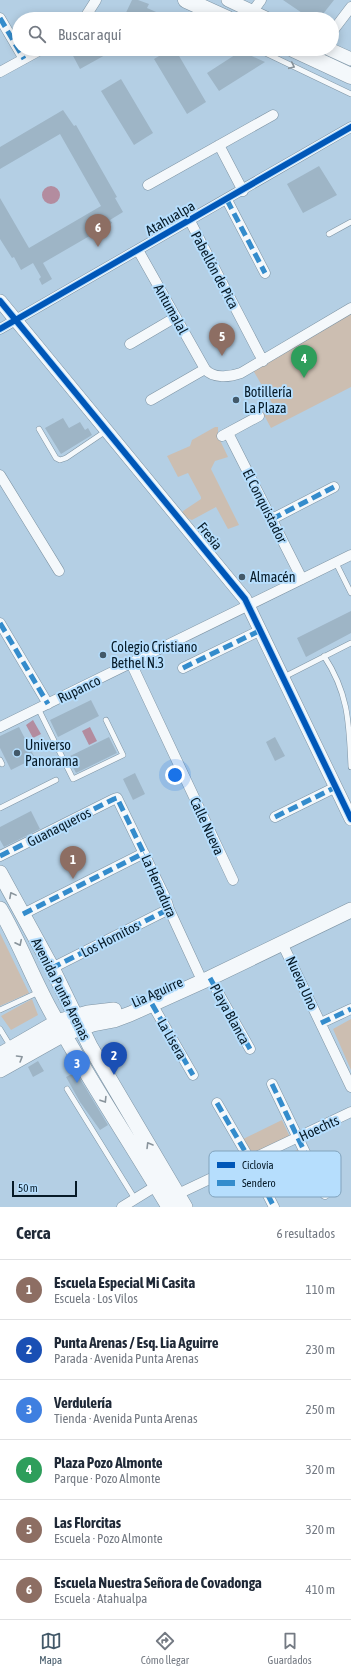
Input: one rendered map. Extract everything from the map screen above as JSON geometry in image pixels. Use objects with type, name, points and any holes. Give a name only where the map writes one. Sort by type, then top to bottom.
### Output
[{"type":"main road","points":[[186,0],[211,12]]},
{"type":"main road","points":[[328,57],[351,76]]},
{"type":"main road","name":"Avenida Punta Arenas","points":[[0,873],[52,968],[78,1022],[162,1182],[169,1207]]},
{"type":"main road","name":"Avenida Punta Arenas","points":[[0,909],[15,936],[60,1028],[76,1055],[162,1182],[181,1201]]},
{"type":"main road","name":"Lia Aguirre","points":[[78,1022],[115,1010],[238,963],[351,910]]},
{"type":"main road","name":"Lia Aguirre","points":[[78,1022],[94,1024],[114,1020],[152,1004],[205,976]]},
{"type":"main road","points":[[6,1051],[78,1022]]},
{"type":"main road","points":[[0,1070],[40,1047],[60,1028]]},
{"type":"main road","points":[[40,1047],[58,1047],[76,1055]]},
{"type":"street","points":[[88,12],[96,0]]},
{"type":"street","points":[[228,0],[253,11],[261,0]]},
{"type":"street","points":[[339,23],[351,7]]},
{"type":"street","points":[[0,18],[12,38]]},
{"type":"street","points":[[0,72],[29,56]]},
{"type":"street","points":[[328,57],[351,59]]},
{"type":"street","points":[[148,185],[273,115]]},
{"type":"street","name":"Atahualpa","points":[[0,329],[243,191],[351,127]]},
{"type":"street","points":[[219,145],[243,191]]},
{"type":"street","points":[[227,200],[265,273]]},
{"type":"street","name":"Pabellón de Pica","points":[[190,221],[263,361]]},
{"type":"street","name":"Antumalal","points":[[138,250],[205,369]]},
{"type":"street","name":"Fresia","points":[[0,302],[241,592],[351,820]]},
{"type":"street","points":[[151,400],[205,369],[211,375],[231,376],[241,373],[351,308]]},
{"type":"street","points":[[130,344],[176,317]]},
{"type":"street","name":"El Conquistador","points":[[259,416],[225,435],[272,519],[302,579]]},
{"type":"street","points":[[0,475],[58,572]]},
{"type":"street","points":[[272,519],[334,487]]},
{"type":"street","name":"Rupanco","points":[[0,727],[351,555]]},
{"type":"street","points":[[0,623],[48,704]]},
{"type":"street","points":[[183,668],[260,630]]},
{"type":"street","name":"Calle Nueva","points":[[131,663],[233,880]]},
{"type":"street","points":[[275,817],[336,787]]},
{"type":"street","name":"La Herradura","points":[[118,798],[166,899],[169,910],[205,976]]},
{"type":"street","name":"Guanaqueros","points":[[0,856],[118,798]]},
{"type":"street","points":[[22,914],[144,853]]},
{"type":"street","name":"Los Hornitos","points":[[52,968],[169,910]]},
{"type":"street","name":"Nueva Uno","points":[[282,943],[351,1087]]},
{"type":"street","name":"Playa Blanca","points":[[205,976],[250,1049]]},
{"type":"street","name":"La Lisera","points":[[152,1004],[193,1075]]},
{"type":"street","name":"Nueva Uno","points":[[321,1023],[351,1009]]},
{"type":"street","points":[[272,1084],[305,1151]]},
{"type":"street","points":[[217,1103],[245,1151]]},
{"type":"street","name":"Hoechts","points":[[269,1151],[351,1112]]},
{"type":"street","points":[[122,1207],[162,1182]]},
{"type":"street","name":"Hoechts","points":[[181,1201],[209,1184]]},
{"type":"street","points":[[269,1197],[274,1207]]},
{"type":"lane","points":[[271,56],[351,94]]},
{"type":"lane","points":[[329,234],[351,222]]},
{"type":"lane","points":[[39,429],[56,458],[60,460],[66,458],[106,430]]},
{"type":"lane","points":[[336,563],[351,593]]},
{"type":"lane","points":[[283,677],[351,643]]},
{"type":"lane","points":[[324,656],[338,681],[346,705],[351,767]]},
{"type":"lane","points":[[38,708],[73,779],[123,755],[106,720]]},
{"type":"lane","points":[[0,808],[56,780]]},
{"type":"lane","points":[[0,1010],[41,991]]},
{"type":"lane","points":[[0,1029],[6,1051]]},
{"type":"lane","points":[[67,1089],[135,1199]]},
{"type":"shaded area","points":[[47,186],[55,186],[60,191],[58,202],[55,204],[47,204],[42,199],[42,191]]},
{"type":"shaded area","points":[[351,313],[351,387],[271,428],[263,413],[272,403],[253,370]]},
{"type":"shaded area","points":[[215,427],[218,427],[218,436],[228,457],[215,461],[211,469],[239,525],[228,529],[216,507],[192,520],[182,514],[183,511],[201,499],[201,497],[188,473],[178,477],[167,456],[190,446],[192,440]]},
{"type":"shaded area","points":[[33,720],[41,734],[33,738],[26,725]]},
{"type":"shaded area","points":[[90,727],[97,741],[89,745],[82,731]]},
{"type":"shaded area","points":[[0,933],[29,993],[0,1006]]},
{"type":"shaded area","points":[[32,999],[38,1015],[11,1030],[1,1016]]},
{"type":"shaded area","points":[[351,1019],[351,1070],[333,1029]]},
{"type":"shaded area","points":[[282,1120],[290,1137],[262,1151],[247,1151],[241,1140]]},
{"type":"shaded area","points":[[301,1148],[302,1151],[295,1151]]},
{"type":"building","points":[[132,0],[138,0],[149,4],[147,8],[156,12],[126,12]]},
{"type":"building","points":[[283,0],[334,0],[325,12],[301,12]]},
{"type":"building","points":[[73,56],[103,56],[80,69]]},
{"type":"building","points":[[159,56],[179,56],[206,102],[187,114],[154,59]]},
{"type":"building","points":[[233,56],[252,56],[265,62],[219,91],[207,73]]},
{"type":"building","points":[[121,79],[153,133],[134,145],[101,91]]},
{"type":"building","points":[[63,110],[74,126],[76,125],[117,197],[115,198],[123,212],[110,220],[112,223],[43,263],[52,279],[42,285],[39,279],[41,277],[33,263],[21,270],[14,257],[12,258],[0,239],[0,198],[29,248],[101,206],[60,134],[0,169],[0,147]]},
{"type":"building","points":[[319,166],[337,195],[303,213],[287,184]]},
{"type":"building","points":[[63,418],[69,428],[80,422],[85,430],[88,428],[92,435],[61,454],[45,428]]},
{"type":"building","points":[[351,611],[351,633],[306,657],[297,638]]},
{"type":"building","points":[[91,700],[99,716],[58,737],[50,720]]},
{"type":"building","name":"Universo Panorama","points":[[19,727],[35,758],[11,770],[0,748],[0,736]]},
{"type":"building","points":[[109,737],[117,753],[76,773],[68,757]]},
{"type":"building","points":[[275,737],[285,756],[275,761],[266,742]]},
{"type":"building","points":[[135,773],[145,794],[133,800],[123,779]]},
{"type":"building","points":[[31,811],[40,829],[4,847],[0,840],[0,827]]},
{"type":"building","points":[[38,1061],[44,1071],[33,1077],[28,1067]]},
{"type":"building","points":[[76,1072],[108,1125],[100,1130],[80,1102],[66,1077]]},
{"type":"marked path","points":[[0,18],[12,38]]},
{"type":"marked path","points":[[227,200],[265,273]]},
{"type":"marked path","points":[[272,519],[334,487]]},
{"type":"marked path","points":[[0,623],[48,704]]},
{"type":"marked path","points":[[183,668],[261,630]]},
{"type":"marked path","points":[[275,817],[336,787]]},
{"type":"marked path","points":[[0,856],[117,798],[166,899],[169,909],[52,968]]},
{"type":"marked path","points":[[23,914],[144,853]]},
{"type":"marked path","points":[[210,978],[250,1049]]},
{"type":"marked path","points":[[152,1004],[193,1075]]},
{"type":"marked path","points":[[321,1023],[351,1009]]},
{"type":"marked path","points":[[272,1084],[304,1151]]},
{"type":"marked path","points":[[217,1103],[245,1151]]},
{"type":"marked path","points":[[269,1197],[274,1207]]},
{"type":"cycle path","points":[[0,329],[351,127]]},
{"type":"cycle path","points":[[0,301],[245,599],[351,819]]},
{"type":"place","name":"Escuela Nuestra Señora de Covadonga","points":[[98,247]]},
{"type":"place","name":"Las Florcitas","points":[[222,356]]},
{"type":"place","name":"Plaza Pozo Almonte","points":[[304,378]]},
{"type":"place","name":"Botillería La Plaza","points":[[236,400]]},
{"type":"place","name":"Almacén","points":[[242,577]]},
{"type":"place","name":"Colegio Cristiano Bethel N.3","points":[[103,655]]},
{"type":"place","name":"Universo Panorama","points":[[17,753]]},
{"type":"place","name":"Escuela Especial Mi Casita","points":[[73,879]]},
{"type":"place","name":"Punta Arenas / Esq. Lia Aguirre","points":[[114,1075]]},
{"type":"place","name":"Verdulería","points":[[77,1083]]}]
